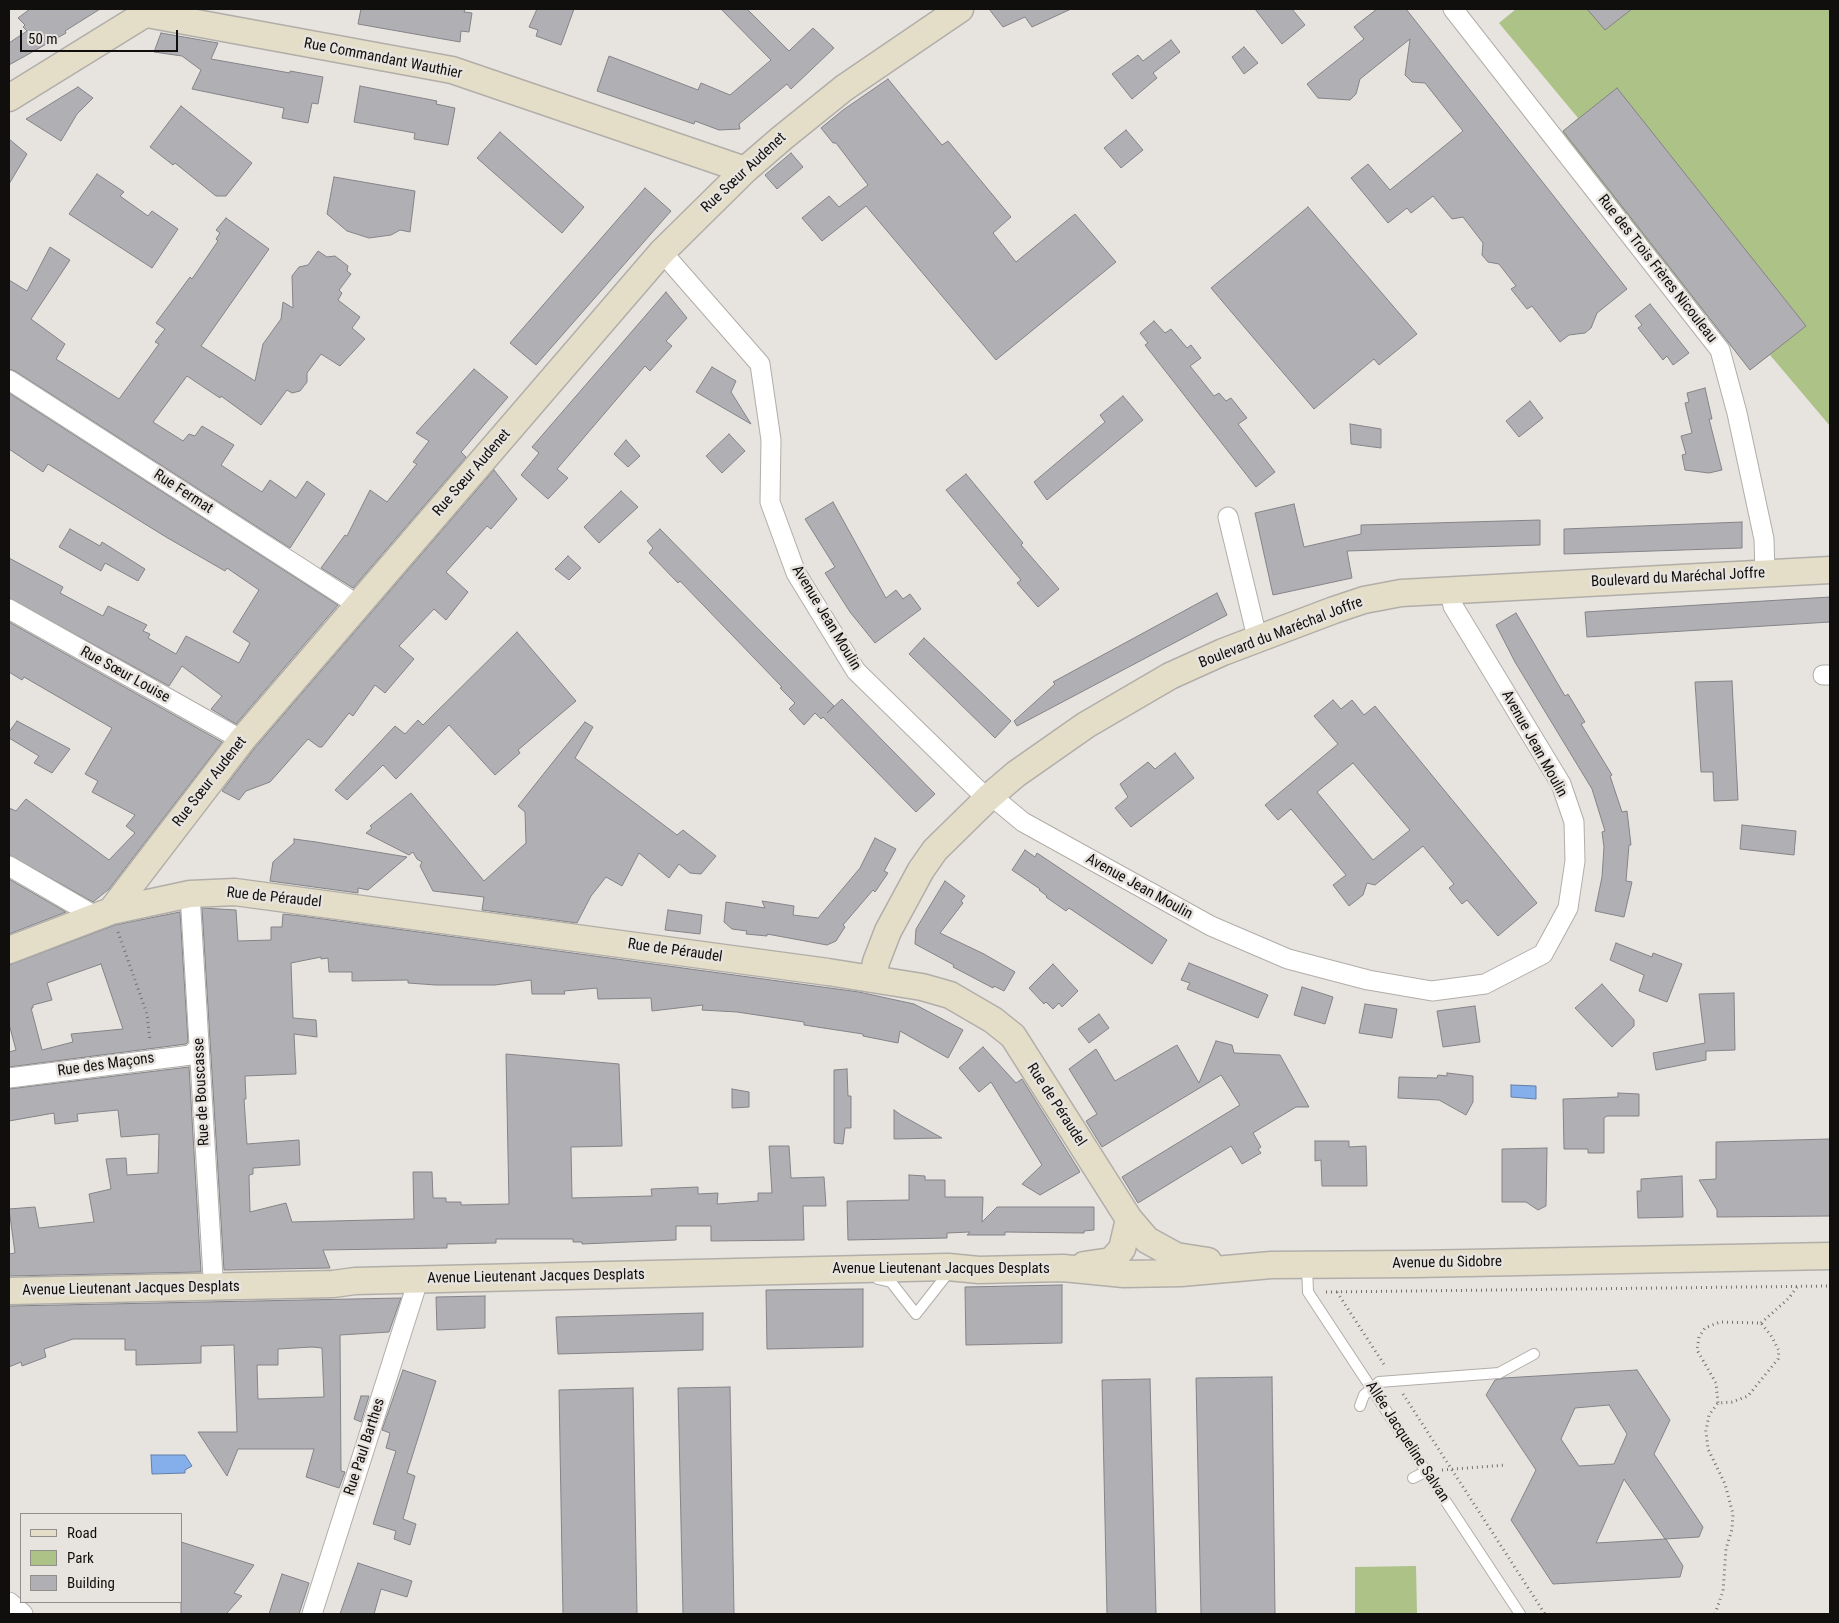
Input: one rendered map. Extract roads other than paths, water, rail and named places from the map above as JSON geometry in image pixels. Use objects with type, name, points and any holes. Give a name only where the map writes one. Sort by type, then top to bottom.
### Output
[{"type":"main road","name":"Rue Sœur Audenet","points":[[103,913],[242,740],[662,252],[745,170],[844,88],[960,9]]},
{"type":"main road","name":"Rue Commandant Wauthier","points":[[150,12],[452,70],[745,170]]},
{"type":"main road","points":[[9,98],[150,12]]},
{"type":"main road","points":[[698,154],[716,198]]},
{"type":"main road","name":"Boulevard du Maréchal Joffre","points":[[874,979],[876,962],[888,931],[921,870],[935,850],[989,797],[1050,749],[1127,700],[1170,676],[1223,652],[1364,600],[1401,593],[1830,570]]},
{"type":"main road","name":"Rue de Péraudel","points":[[103,913],[190,894],[235,892],[258,894],[874,979],[922,987],[950,995],[993,1020],[1013,1036],[1129,1219],[1147,1240],[1176,1256],[1271,1265]]},
{"type":"main road","points":[[9,950],[103,913]]},
{"type":"main road","points":[[1063,1268],[1111,1261],[1122,1249],[1129,1219]]},
{"type":"main road","name":"Avenue du Sidobre","points":[[1063,1268],[1124,1274],[1181,1273],[1271,1265],[1830,1256]]},
{"type":"main road","name":"Avenue Lieutenant Jacques Desplats","points":[[9,1292],[417,1279],[956,1268],[980,1270],[1063,1268]]},
{"type":"street","name":"Rue des Trois Frères Nicouleau","points":[[1453,9],[1720,350],[1737,413],[1764,539],[1765,573]]},
{"type":"street","name":"Avenue Jean Moulin","points":[[662,252],[760,364],[772,440],[770,502],[796,573],[856,671],[979,791],[1000,803],[1023,822],[1097,865],[1211,926],[1288,960],[1368,980],[1432,991],[1485,984],[1543,954],[1568,908],[1575,861],[1574,822],[1561,784],[1453,606],[1450,590]]},
{"type":"street","name":"Rue Fermat","points":[[9,380],[358,604]]},
{"type":"street","points":[[1228,517],[1255,629],[1260,639]]},
{"type":"street","name":"Rue Sœur Louise","points":[[9,609],[242,740]]},
{"type":"street","points":[[9,866],[103,913]]},
{"type":"street","name":"Rue de Bouscasse","points":[[190,894],[213,1277],[206,1287]]},
{"type":"street","name":"Rue des Maçons","points":[[9,1078],[191,1055],[199,1047]]},
{"type":"street","name":"Rue Paul Barthes","points":[[312,1614],[417,1279]]},
{"type":"street","points":[[9,1602],[23,1614]]},
{"type":"lane","name":"Allée Jacqueline Salvan","points":[[1307,1265],[1308,1292],[1520,1614]]},
{"type":"lane","points":[[682,1273],[703,1282],[881,1278],[891,1282],[916,1314],[947,1274],[956,1268]]},
{"type":"lane","points":[[1360,1406],[1364,1395],[1371,1386],[1379,1382],[1499,1373],[1534,1354]]},
{"type":"lane","points":[[1413,1478],[1427,1471]]},
{"type":"water","points":[[1511,1085],[1536,1086],[1536,1099],[1511,1097]]},
{"type":"water","points":[[151,1455],[185,1455],[192,1466],[185,1470],[185,1473],[152,1474]]}]
